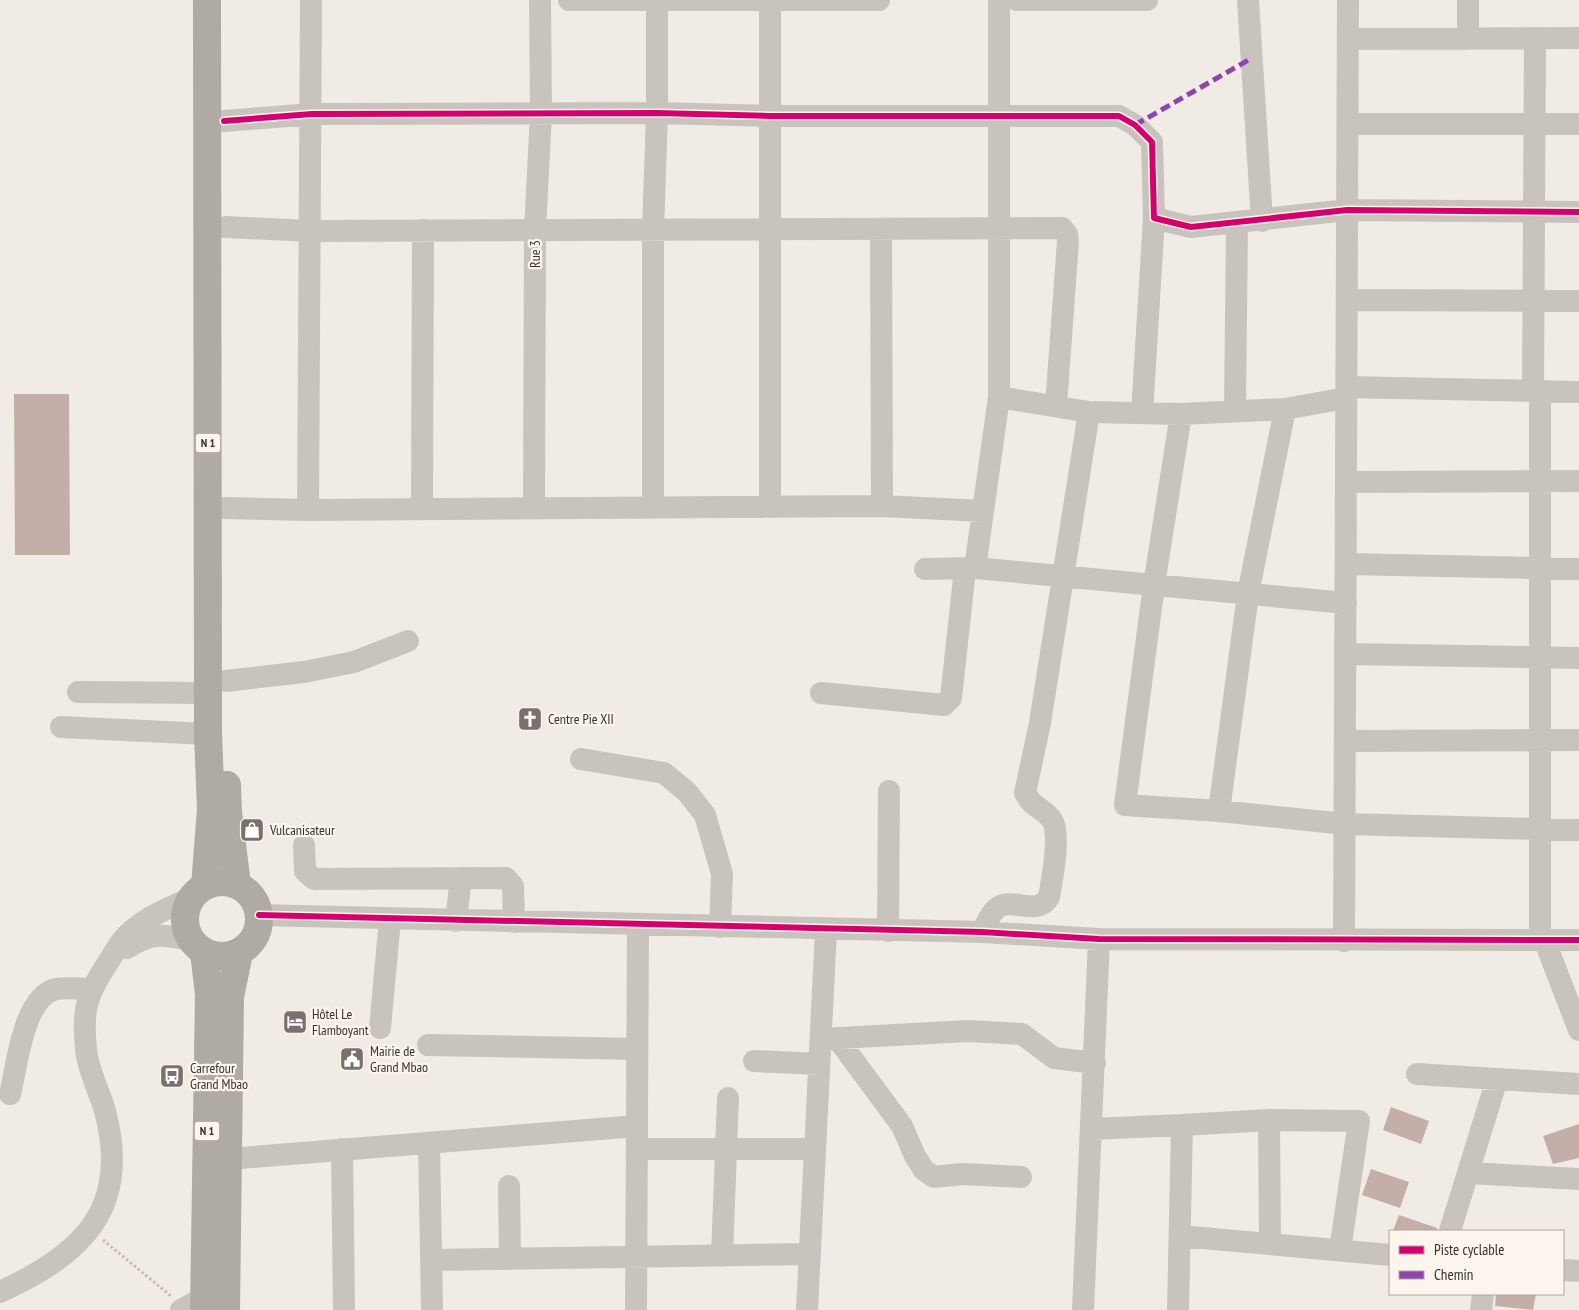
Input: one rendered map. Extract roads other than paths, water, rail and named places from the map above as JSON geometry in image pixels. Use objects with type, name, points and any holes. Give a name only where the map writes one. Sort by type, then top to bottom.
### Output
[{"type":"highway","name":"N 1","points":[[207,0],[217,687],[228,812],[237,885]]},
{"type":"highway","name":"N 1","points":[[200,1307],[209,994],[197,946],[186,932],[184,918],[198,892],[211,809],[208,734],[217,687],[225,508],[223,0]]},
{"type":"highway","points":[[198,892],[222,882],[237,885],[253,899],[259,916]]},
{"type":"highway","name":"N 1","points":[[200,1307],[228,1159],[230,997],[239,953],[252,941],[259,924],[259,916]]},
{"type":"highway","points":[[197,946],[221,957],[239,953]]},
{"type":"street","points":[[308,510],[312,0]]},
{"type":"street","name":"Rue 3","points":[[534,508],[535,230],[540,114],[540,0]]},
{"type":"street","points":[[570,0],[879,0]]},
{"type":"street","points":[[653,508],[653,231],[657,113],[657,0]]},
{"type":"street","points":[[770,0],[770,507]]},
{"type":"street","points":[[821,693],[944,706],[951,698],[970,568],[983,511],[999,396],[999,0]]},
{"type":"street","points":[[1017,0],[1147,0]]},
{"type":"street","points":[[1248,0],[1262,221]]},
{"type":"street","points":[[1344,941],[1348,0]]},
{"type":"street","points":[[1468,0],[1468,39]]},
{"type":"street","points":[[1535,38],[1533,301],[1540,481],[1539,829],[1542,939],[1579,1030]]},
{"type":"street","points":[[1348,39],[1579,38]]},
{"type":"street","points":[[224,121],[312,114],[657,113],[769,116],[1118,116],[1135,126],[1152,142],[1154,218],[1142,413]]},
{"type":"street","points":[[1348,124],[1579,124]]},
{"type":"street","points":[[1154,218],[1191,227],[1262,221],[1347,210],[1579,212]]},
{"type":"street","points":[[1235,411],[1237,223]]},
{"type":"street","points":[[225,227],[311,231],[1062,228],[1068,234],[1056,406]]},
{"type":"street","points":[[422,508],[423,230]]},
{"type":"street","points":[[881,230],[882,506]]},
{"type":"street","points":[[1347,300],[1579,301]]},
{"type":"street","points":[[999,396],[1089,412],[1181,414],[1285,409],[1346,392],[1579,392]]},
{"type":"street","points":[[1219,811],[1248,594],[1285,409]]},
{"type":"street","points":[[982,932],[994,910],[1003,904],[1036,907],[1046,903],[1049,897],[1057,832],[1052,820],[1030,804],[1025,793],[1040,723],[1061,576],[1089,412]]},
{"type":"street","points":[[1181,414],[1154,585],[1125,805],[1219,811],[1345,824],[1579,830]]},
{"type":"street","points":[[1346,482],[1579,481]]},
{"type":"street","points":[[225,508],[308,510],[882,506],[983,511]]},
{"type":"street","points":[[1346,564],[1579,569]]},
{"type":"street","points":[[925,569],[970,568],[1346,603]]},
{"type":"street","points":[[78,692],[217,687],[354,662],[408,641]]},
{"type":"street","points":[[1346,654],[1579,658]]},
{"type":"street","points":[[61,727],[208,734]]},
{"type":"street","points":[[1345,741],[1540,738],[1579,740]]},
{"type":"street","points":[[581,759],[664,773],[687,792],[705,815],[722,874],[720,927]]},
{"type":"street","points":[[888,931],[889,792]]},
{"type":"street","points":[[304,845],[305,871],[314,879],[506,878],[513,886],[514,922]]},
{"type":"street","points":[[456,921],[461,878]]},
{"type":"street","points":[[4,1290],[51,1266],[71,1250],[90,1229],[106,1201],[111,1176],[112,1147],[104,1110],[92,1078],[86,1051],[85,1006],[91,988],[121,942],[135,928],[158,912],[198,892]]},
{"type":"street","points":[[259,916],[982,932],[1099,939],[1579,940]]},
{"type":"street","points":[[380,1028],[390,919]]},
{"type":"street","points":[[636,1310],[638,925]]},
{"type":"street","points":[[807,1310],[820,1064],[829,1038],[826,930]]},
{"type":"street","points":[[111,959],[149,936],[163,934],[197,946]]},
{"type":"street","points":[[1083,1310],[1099,939]]},
{"type":"street","points":[[10,1094],[29,1015],[38,999],[56,989],[91,988]]},
{"type":"street","points":[[829,1038],[968,1031],[1022,1034],[1054,1058],[1094,1063]]},
{"type":"street","points":[[829,1038],[902,1126],[915,1156],[924,1170],[934,1177],[962,1174],[1021,1177]]},
{"type":"street","points":[[428,1044],[637,1049]]},
{"type":"street","points":[[754,1061],[820,1064]]},
{"type":"street","points":[[1417,1074],[1579,1084]]},
{"type":"street","points":[[1450,1230],[1497,1079]]},
{"type":"street","points":[[722,1256],[728,1098]]},
{"type":"street","points":[[1092,1129],[1269,1120],[1359,1121],[1340,1250]]},
{"type":"street","points":[[1269,1120],[1270,1244]]},
{"type":"street","points":[[1178,1310],[1182,1125]]},
{"type":"street","points":[[228,1159],[637,1126]]},
{"type":"street","points":[[429,1143],[432,1310]]},
{"type":"street","points":[[342,1149],[344,1310]]},
{"type":"street","points":[[637,1149],[815,1149]]},
{"type":"street","points":[[1468,1173],[1579,1179]]},
{"type":"street","points":[[510,1186],[510,1259]]},
{"type":"street","points":[[1180,1236],[1389,1255]]},
{"type":"street","points":[[431,1260],[810,1254]]},
{"type":"street","points":[[1564,1270],[1579,1271]]},
{"type":"street","points":[[1481,1310],[1482,1295]]},
{"type":"place","name":"Centre Pie XII","points":[[530,719]]},
{"type":"place","name":"Vulcanisateur","points":[[252,830]]},
{"type":"place","name":"Hôtel Le Flamboyant","points":[[295,1022]]},
{"type":"place","name":"Mairie de Grand Mbao","points":[[352,1059]]},
{"type":"place","name":"Carrefour Grand Mbao","points":[[172,1076]]}]
